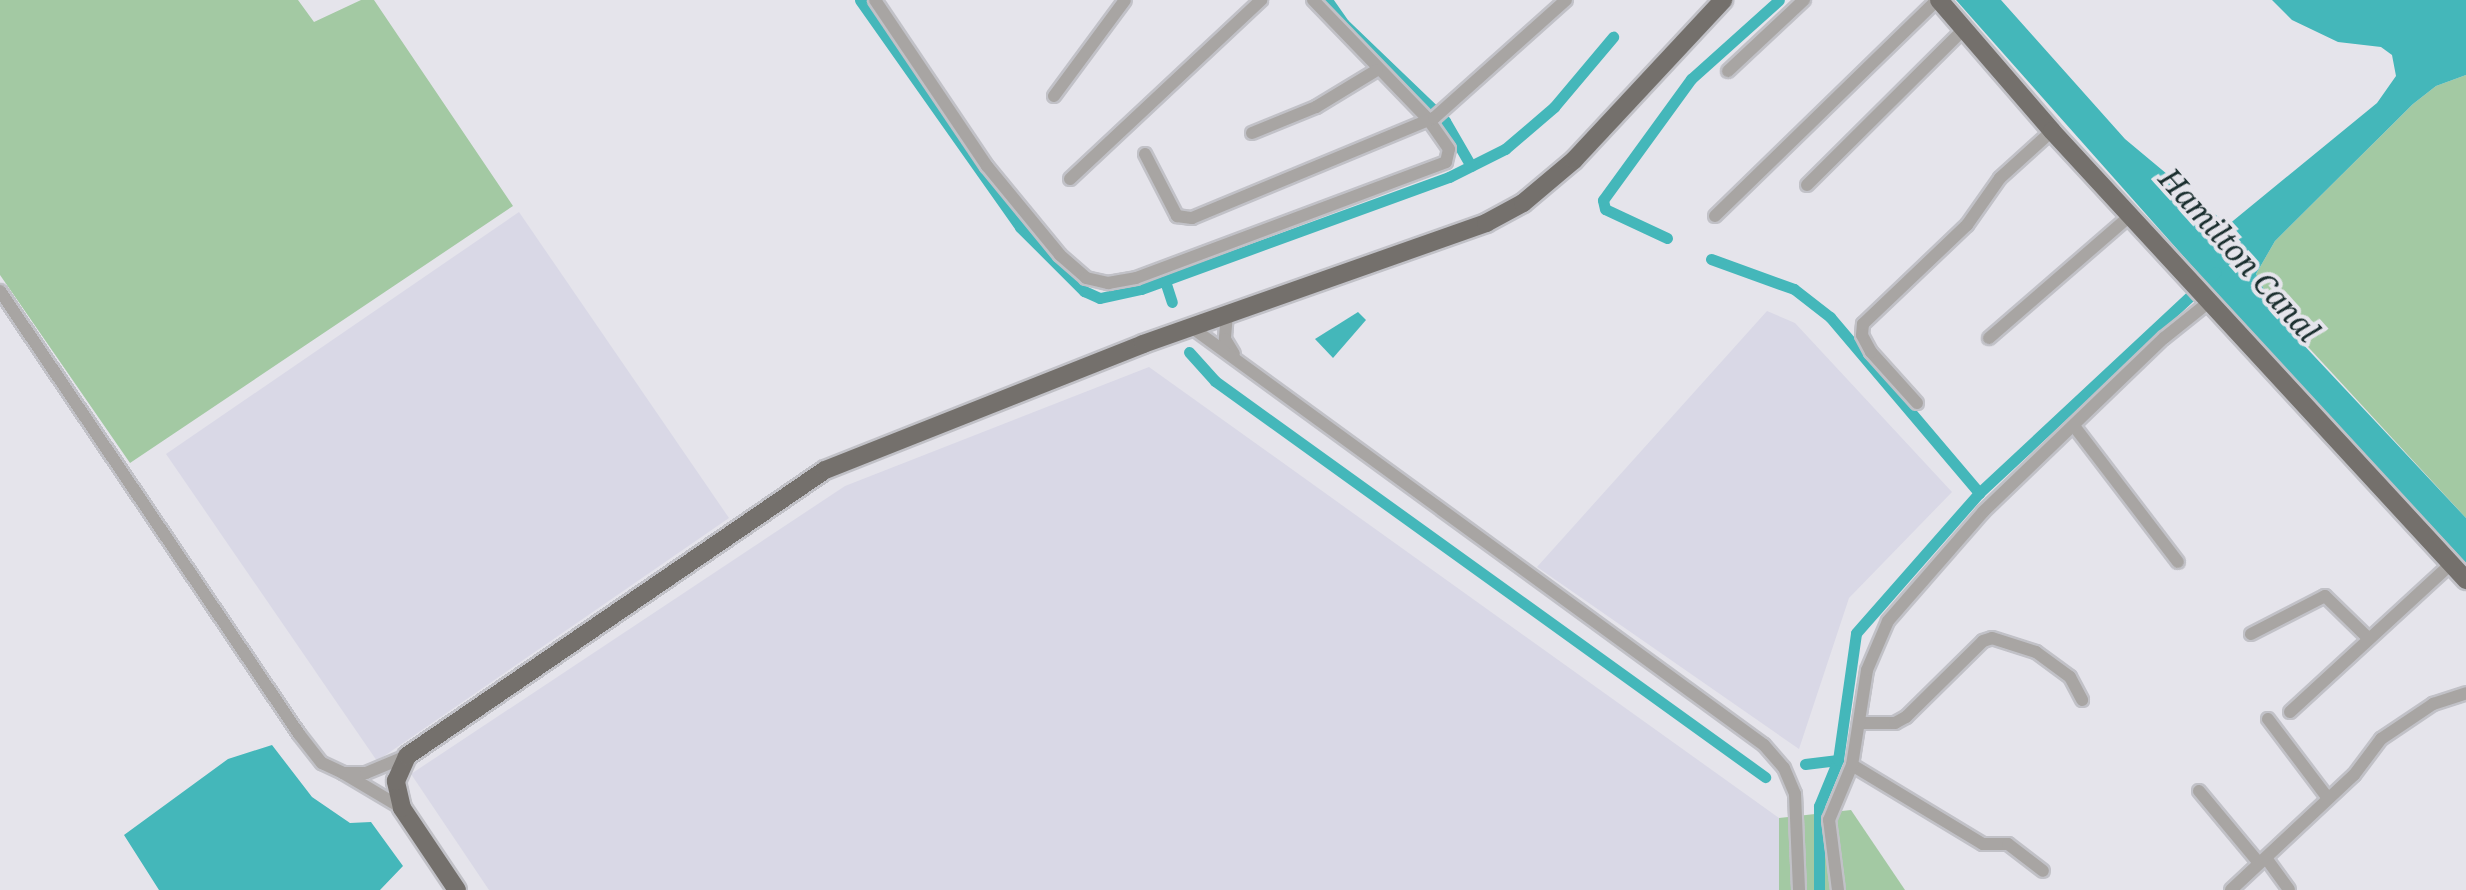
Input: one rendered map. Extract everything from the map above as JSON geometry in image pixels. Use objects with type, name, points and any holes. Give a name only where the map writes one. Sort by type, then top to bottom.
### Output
[{"type":"main road","points":[[457,890],[402,808],[396,781],[407,756],[825,470],[1191,327],[1486,223],[1523,203],[1574,160],[1723,0]]},
{"type":"main road","points":[[1938,0],[2052,131],[2466,580]]},
{"type":"street","points":[[875,0],[987,166],[1060,255],[1086,278],[1108,283],[1136,278],[1446,162],[1449,149],[1436,117],[1377,70],[1313,0]]},
{"type":"street","points":[[1054,96],[1125,0]]},
{"type":"street","points":[[1070,179],[1261,0]]},
{"type":"street","points":[[1145,154],[1177,216],[1192,218],[1436,117],[1566,0]]},
{"type":"street","points":[[1728,71],[1804,0]]},
{"type":"street","points":[[1715,216],[1938,0]]},
{"type":"street","points":[[1807,185],[1965,28]]},
{"type":"street","points":[[1252,133],[1316,107],[1377,70]]},
{"type":"street","points":[[1917,403],[1871,352],[1862,335],[1863,324],[1967,225],[2000,178],[2052,131]]},
{"type":"street","points":[[1989,338],[2130,216]]},
{"type":"street","points":[[0,291],[299,734],[322,763],[402,808]]},
{"type":"street","points":[[1838,890],[1829,820],[1852,765],[1867,670],[1888,621],[1983,512],[2208,300]]},
{"type":"street","points":[[1227,314],[1225,339],[1238,360]]},
{"type":"street","points":[[1191,327],[1764,745],[1784,768],[1795,794],[1799,890]]},
{"type":"street","points":[[2074,426],[2178,562]]},
{"type":"street","points":[[2290,712],[2451,564]]},
{"type":"street","points":[[2251,634],[2325,596],[2368,638]]},
{"type":"street","points":[[1860,723],[1895,723],[1906,717],[1983,641],[1992,638],[2036,652],[2070,677],[2082,700]]},
{"type":"street","points":[[2231,890],[2354,775],[2381,739],[2433,704],[2466,693]]},
{"type":"street","points":[[2268,719],[2327,797]]},
{"type":"street","points":[[343,773],[366,773],[407,756]]},
{"type":"street","points":[[1852,765],[1983,844],[2008,844],[2043,871]]},
{"type":"street","points":[[2199,791],[2289,890]]},
{"type":"shaded area","points":[[519,212],[729,518],[377,761],[166,454]]},
{"type":"shaded area","points":[[1767,311],[1795,323],[1952,492],[1849,598],[1799,749],[1537,567]]},
{"type":"shaded area","points":[[1149,367],[1779,818],[1779,890],[489,890],[411,774],[845,486]]},
{"type":"green space","points":[[0,0],[298,0],[314,22],[361,0],[374,0],[513,206],[130,463],[0,275]]},
{"type":"green space","points":[[2466,75],[2466,518],[2275,311],[2256,274],[2275,241],[2413,104],[2436,86]]},
{"type":"green space","points":[[1851,810],[1905,890],[1779,890],[1779,818]]},
{"type":"water","name":"Hamilton Canal","points":[[1956,0],[2001,0],[2125,139],[2228,225],[2377,103],[2396,76],[2392,55],[2381,47],[2338,42],[2292,20],[2272,0],[2466,0],[2466,75],[2436,86],[2413,104],[2275,241],[2256,274],[2275,311],[2299,340],[2466,518],[2466,563],[2240,320]]},
{"type":"water","points":[[1358,312],[1366,320],[1333,358],[1315,339]]},
{"type":"water","points":[[272,745],[312,797],[350,823],[371,822],[403,866],[380,890],[159,890],[124,835],[228,759]]},
{"type":"waterway","points":[[860,0],[1020,227],[1084,291],[1100,298],[1141,289],[1449,177],[1505,149],[1554,107],[1613,37]]},
{"type":"waterway","points":[[1327,0],[1344,24],[1445,121],[1471,166]]},
{"type":"waterway","points":[[1667,238],[1605,209],[1603,200],[1691,79],[1779,0]]},
{"type":"waterway","points":[[1711,259],[1794,289],[1830,317],[1979,493]]},
{"type":"waterway","name":"Hamilton Canal","points":[[1819,890],[1819,806],[1838,760],[1856,633],[1979,493],[2216,272]]},
{"type":"waterway","points":[[1165,281],[1172,302]]},
{"type":"waterway","points":[[1189,352],[1215,381],[1765,777]]},
{"type":"waterway","points":[[1805,764],[1838,760]]}]
